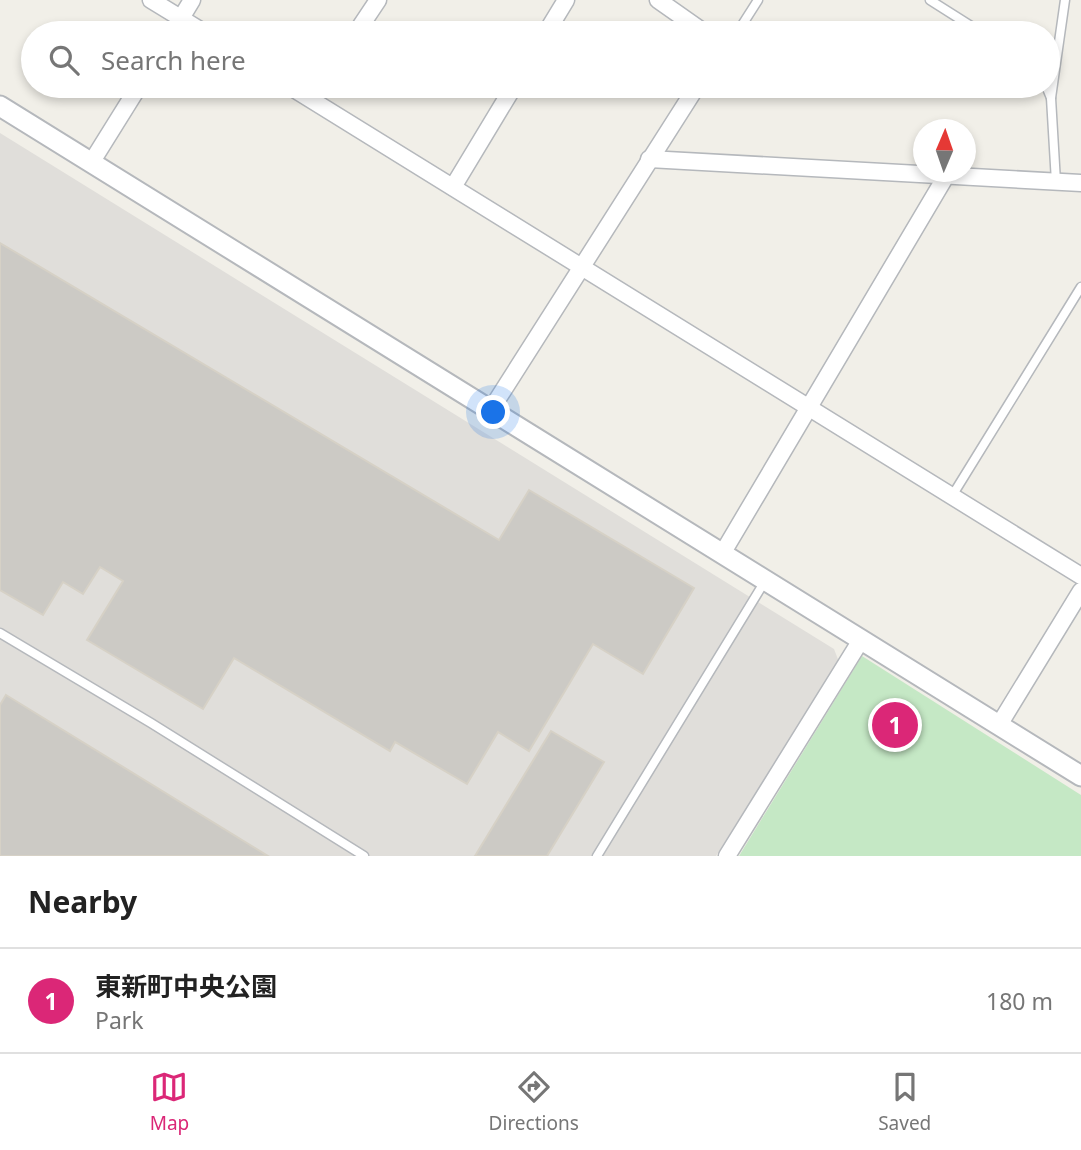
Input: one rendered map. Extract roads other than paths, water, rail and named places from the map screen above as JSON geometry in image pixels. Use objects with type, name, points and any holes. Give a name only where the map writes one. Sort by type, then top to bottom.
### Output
[{"type":"street","points":[[151,0],[184,21]]},
{"type":"street","points":[[181,19],[192,0]]},
{"type":"street","points":[[364,21],[378,0]]},
{"type":"street","points":[[553,21],[566,0]]},
{"type":"street","points":[[658,0],[688,21]]},
{"type":"street","points":[[91,163],[132,98]]},
{"type":"street","points":[[308,98],[1081,576]]},
{"type":"street","points":[[453,187],[507,98]]},
{"type":"street","points":[[490,411],[689,98]]},
{"type":"street","points":[[0,106],[1081,776]]},
{"type":"street","points":[[649,159],[913,174]]},
{"type":"street","points":[[976,178],[1081,183]]},
{"type":"street","points":[[722,554],[942,182]]},
{"type":"street","points":[[999,725],[1081,591]]},
{"type":"street","points":[[727,856],[862,640]]},
{"type":"lane","points":[[745,21],[758,0]]},
{"type":"lane","points":[[930,0],[963,21]]},
{"type":"lane","points":[[1060,35],[1065,0]]},
{"type":"lane","points":[[1051,98],[1056,182]]},
{"type":"lane","points":[[952,496],[1081,287]]},
{"type":"lane","points":[[597,856],[765,581]]},
{"type":"lane","points":[[0,633],[151,723],[364,856]]},
{"type":"place","name":"東新町中央公園","points":[[895,725]]}]
